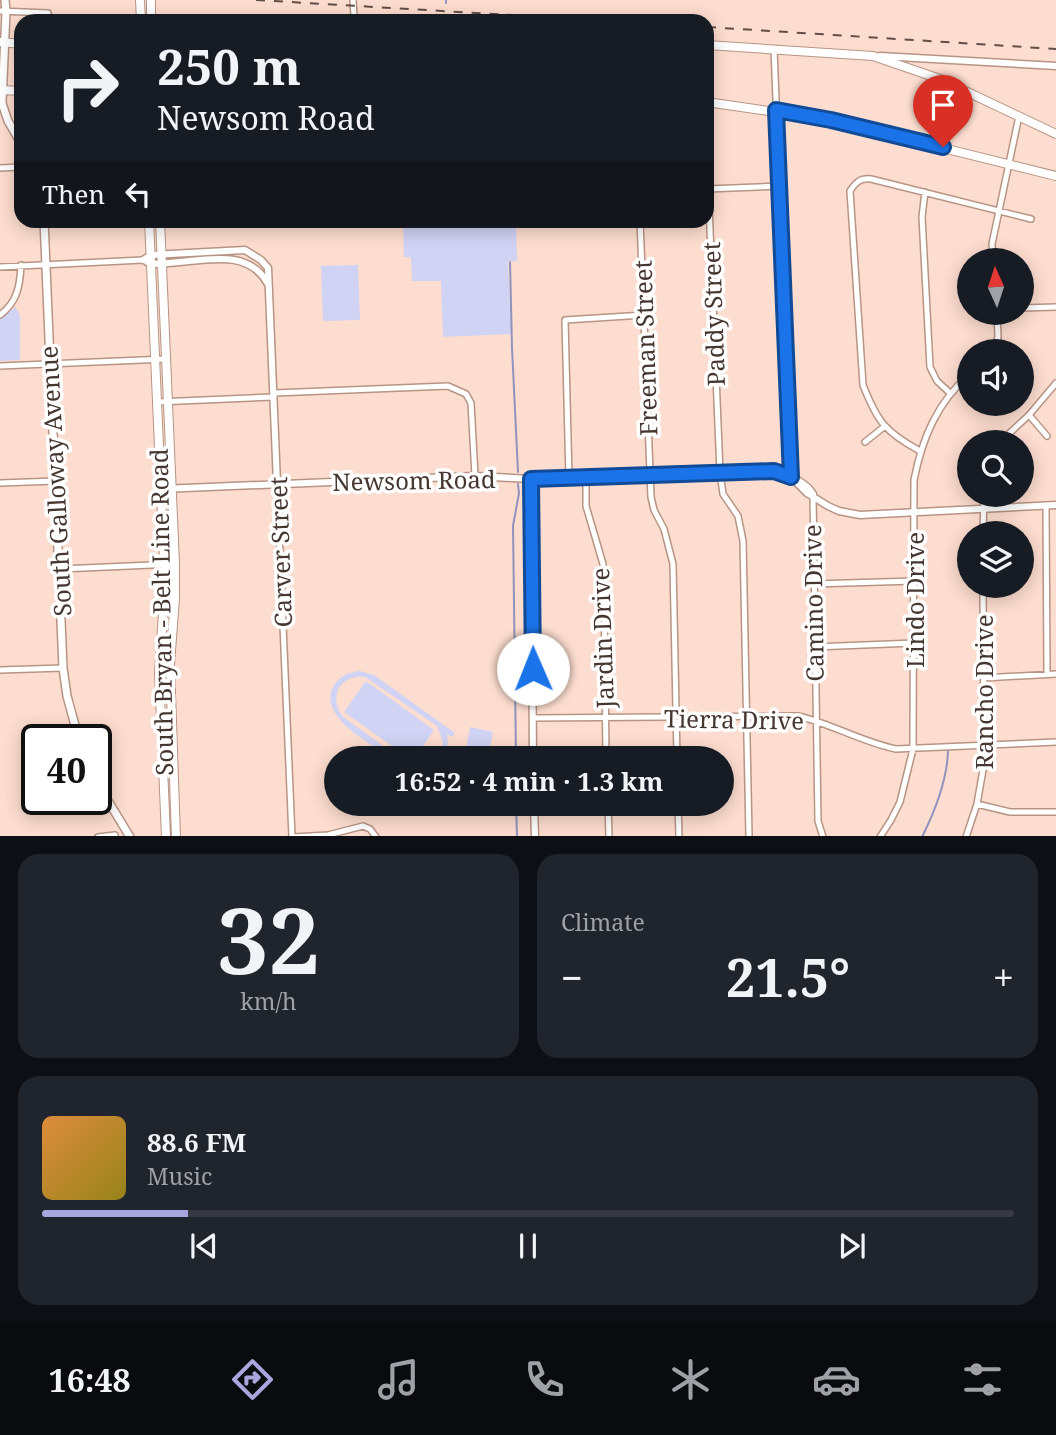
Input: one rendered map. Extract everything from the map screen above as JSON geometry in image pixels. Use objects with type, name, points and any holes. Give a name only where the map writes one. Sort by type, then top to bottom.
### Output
[{"type":"main road","points":[[3,0],[2,103],[14,131]]},
{"type":"main road","points":[[714,45],[873,56],[940,79],[1056,134]]},
{"type":"main road","points":[[714,103],[776,110],[840,122],[1056,176]]},
{"type":"main road","name":"South Galloway Avenue","points":[[44,228],[63,668],[66,696],[74,724]]},
{"type":"main road","name":"South Bryan - Belt Line Road","points":[[149,228],[148,259],[153,307],[165,597],[159,673],[166,836]]},
{"type":"main road","name":"South Bryan - Belt Line Road","points":[[160,228],[176,564],[170,664],[176,836]]},
{"type":"main road","points":[[153,307],[164,306]]},
{"type":"main road","points":[[159,440],[169,439]]},
{"type":"main road","points":[[163,782],[174,781]]},
{"type":"main road","points":[[112,807],[130,836]]},
{"type":"street","points":[[3,12],[48,13]]},
{"type":"street","points":[[774,49],[791,477]]},
{"type":"street","points":[[873,56],[1056,66]]},
{"type":"street","points":[[992,248],[1019,117]]},
{"type":"street","points":[[920,451],[895,437],[885,426],[872,408],[860,372],[850,191],[859,181],[872,179],[1031,219]]},
{"type":"street","points":[[714,189],[780,186]]},
{"type":"street","points":[[925,192],[922,217],[930,367],[937,381],[950,393]]},
{"type":"street","name":"Freeman Street","points":[[640,228],[653,510],[664,529],[673,564],[677,746]]},
{"type":"street","name":"Paddy Street","points":[[710,228],[720,473],[723,494],[738,516],[742,529],[749,836]]},
{"type":"street","name":"Carver Street","points":[[162,259],[245,250],[268,268],[292,836]]},
{"type":"street","points":[[0,267],[148,259],[238,260],[262,272],[269,286]]},
{"type":"street","points":[[0,315],[13,303],[19,290],[21,265]]},
{"type":"street","points":[[1034,308],[1056,307]]},
{"type":"street","points":[[569,479],[565,320],[644,315]]},
{"type":"street","points":[[0,366],[166,359]]},
{"type":"street","points":[[1034,409],[1056,383]]},
{"type":"street","points":[[157,402],[423,386],[456,388],[466,394],[471,402],[475,476]]},
{"type":"street","name":"Lindo Drive","points":[[880,836],[900,802],[913,749],[914,480],[920,451],[933,418],[957,386]]},
{"type":"street","points":[[1013,430],[1028,416]]},
{"type":"street","points":[[1030,416],[1047,436]]},
{"type":"street","points":[[865,442],[885,426]]},
{"type":"street","name":"Newsom Road","points":[[161,489],[475,476],[569,479],[774,471],[798,479],[828,506],[860,515],[1056,505]]},
{"type":"street","name":"Jardin Drive","points":[[586,478],[586,506],[603,574],[606,746]]},
{"type":"street","points":[[531,479],[533,746]]},
{"type":"street","points":[[0,483],[56,481]]},
{"type":"street","name":"Camino Drive","points":[[813,494],[815,720],[818,821],[823,836]]},
{"type":"street","points":[[1046,506],[1047,674]]},
{"type":"street","points":[[983,509],[983,521]]},
{"type":"street","points":[[60,569],[176,564]]},
{"type":"street","points":[[813,583],[914,581]]},
{"type":"street","name":"Rancho Drive","points":[[966,836],[984,774],[983,598]]},
{"type":"street","points":[[814,647],[914,643]]},
{"type":"street","points":[[0,670],[63,668]]},
{"type":"street","points":[[984,678],[1056,674]]},
{"type":"street","name":"Tierra Drive","points":[[533,718],[798,716],[815,720],[875,745],[896,749],[1056,742]]},
{"type":"street","points":[[977,804],[1010,813],[1056,812]]},
{"type":"street","points":[[535,816],[536,836]]},
{"type":"street","points":[[608,816],[609,836]]},
{"type":"street","points":[[678,816],[679,836]]},
{"type":"street","points":[[292,836],[328,835],[363,826],[374,834]]},
{"type":"street","points":[[98,836],[115,835]]},
{"type":"shaded area","points":[[403,228],[516,228],[517,261],[508,261],[511,334],[443,337],[441,281],[412,281],[411,257],[404,257]]},
{"type":"shaded area","points":[[358,265],[360,320],[323,321],[321,266]]},
{"type":"shaded area","points":[[15,307],[20,315],[20,360],[0,361],[0,319]]},
{"type":"shaded area","points":[[352,672],[374,675],[455,733],[452,737],[447,734],[447,746],[442,746],[443,742],[437,726],[365,677],[349,679],[343,683],[336,701],[342,716],[383,746],[373,746],[360,737],[339,719],[330,698],[338,680]]},
{"type":"shaded area","points":[[366,681],[434,730],[423,746],[392,746],[344,712]]},
{"type":"shaded area","points":[[470,727],[493,732],[490,746],[467,746]]},
{"type":"waterway","points":[[510,262],[518,472]]},
{"type":"waterway","points":[[516,746],[513,526],[518,484]]},
{"type":"waterway","points":[[922,836],[940,794],[948,748]]},
{"type":"waterway","points":[[516,816],[517,836]]},
{"type":"railway","points":[[256,0],[493,14]]},
{"type":"railway","points":[[714,27],[1056,49]]},
{"type":"route","points":[[533,669],[531,479],[774,471],[791,477],[776,110],[831,120],[943,147]]}]
